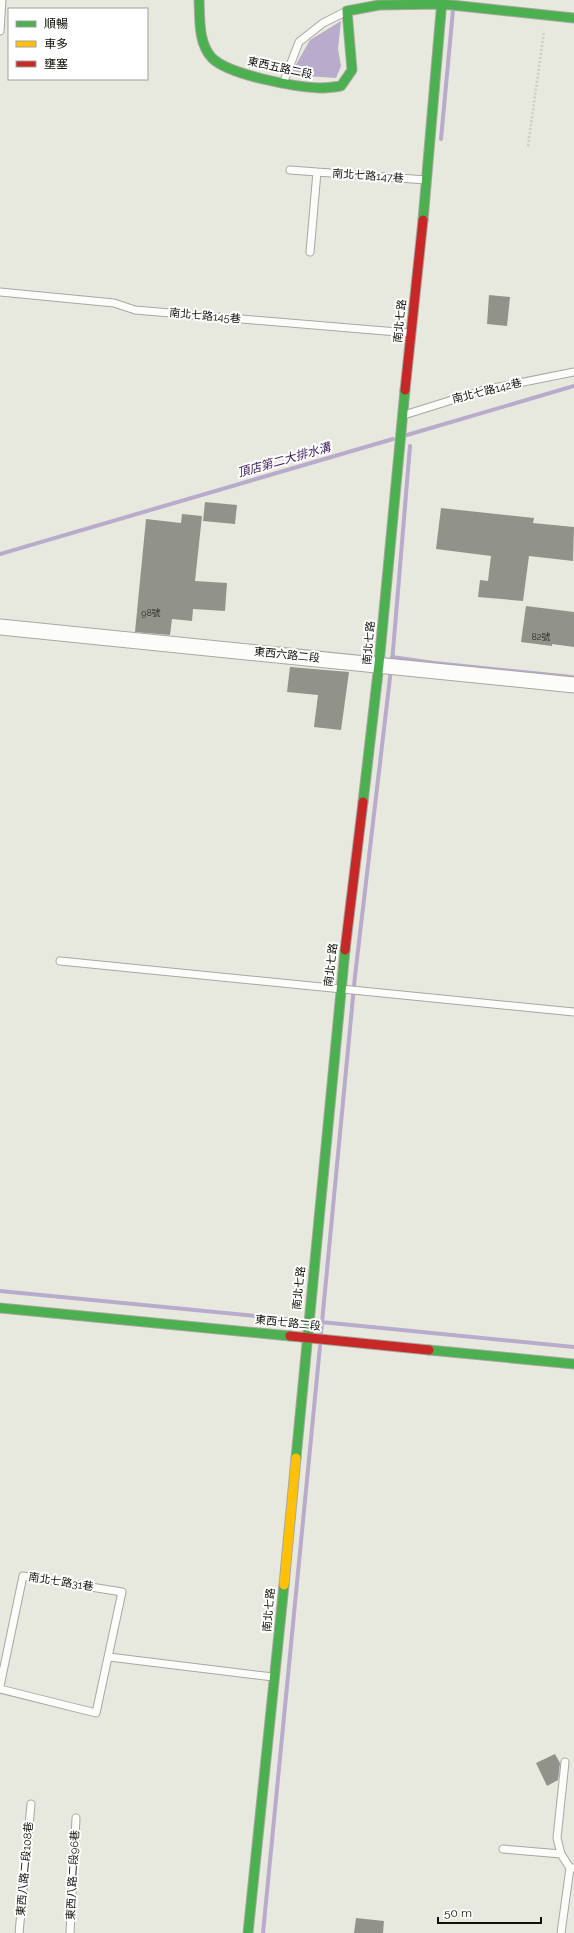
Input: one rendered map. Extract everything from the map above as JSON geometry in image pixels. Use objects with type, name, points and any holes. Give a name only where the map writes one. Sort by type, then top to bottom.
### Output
[{"type":"street","name":"東西五路二段","points":[[199,0],[200,37],[212,59],[226,68],[283,83],[321,88],[341,86],[352,70],[347,11]]},
{"type":"street","points":[[347,11],[379,5],[442,2],[574,18]]},
{"type":"street","name":"南北七路","points":[[248,1933],[340,988],[379,664],[402,415],[427,180],[442,2]]},
{"type":"street","name":"東西六路二段","points":[[0,627],[379,664],[574,685]]},
{"type":"street","name":"東西七路二段","points":[[0,1308],[574,1364]]},
{"type":"lane","points":[[0,31],[2,0]]},
{"type":"lane","points":[[283,83],[299,42],[323,23],[347,11]]},
{"type":"lane","points":[[290,170],[317,172]]},
{"type":"lane","name":"南北七路147巷","points":[[310,252],[317,172],[427,180]]},
{"type":"lane","name":"南北七路145巷","points":[[0,292],[114,303],[135,310],[411,334]]},
{"type":"lane","name":"南北七路142巷","points":[[402,415],[484,390],[574,372]]},
{"type":"lane","points":[[60,961],[574,1012]]},
{"type":"lane","name":"南北七路31巷","points":[[23,1576],[122,1592],[109,1656],[96,1713],[0,1688],[23,1576]]},
{"type":"lane","points":[[109,1656],[274,1677]]},
{"type":"lane","points":[[561,1933],[572,1868],[561,1854],[557,1838],[565,1762]]},
{"type":"lane","name":"東西八路二段108巷","points":[[19,1933],[31,1804]]},
{"type":"lane","name":"東西八路二段96巷","points":[[70,1933],[76,1818]]},
{"type":"lane","points":[[503,1849],[561,1854]]},
{"type":"path","points":[[528,146],[547,15]]},
{"type":"shaded area","points":[[341,21],[338,49],[341,66],[336,78],[290,75],[310,40]]},
{"type":"building","points":[[489,295],[510,297],[507,326],[487,324]]},
{"type":"building","points":[[205,502],[237,505],[235,524],[203,521]]},
{"type":"building","points":[[441,508],[534,518],[533,523],[574,527],[573,561],[529,556],[523,601],[478,597],[480,580],[488,581],[491,556],[436,549]]},
{"type":"building","points":[[182,514],[202,516],[195,581],[227,583],[225,611],[193,609],[192,621],[172,619],[170,635],[135,632],[146,519],[181,523]]},
{"type":"building","points":[[526,606],[574,612],[574,647],[521,642]]},
{"type":"building","points":[[290,667],[349,672],[341,730],[314,727],[318,695],[287,692]]},
{"type":"building","points":[[555,1754],[560,1763],[558,1780],[547,1786],[536,1763]]},
{"type":"building","points":[[356,1918],[384,1921],[383,1933],[354,1933]]},
{"type":"waterway","points":[[441,139],[453,10]]},
{"type":"waterway","name":"頂店第二大排水溝","points":[[407,435],[574,386]]},
{"type":"waterway","name":"頂店第二大排水溝","points":[[0,554],[393,439]]},
{"type":"waterway","points":[[392,663],[410,446]]},
{"type":"waterway","points":[[392,657],[434,663],[572,677]]},
{"type":"waterway","points":[[321,1333],[355,976],[391,669]]},
{"type":"waterway","points":[[0,1291],[296,1320]]},
{"type":"waterway","points":[[321,1322],[574,1347]]},
{"type":"waterway","points":[[263,1933],[320,1346]]},
{"type":"traffic: fast","points":[[199,0],[200,23],[204,45],[212,58],[220,64],[247,75],[279,83],[320,88],[341,86],[352,70],[347,11],[379,5],[442,4],[574,18]]},
{"type":"traffic: fast","points":[[423,220],[442,0]]},
{"type":"traffic: fast","points":[[363,802],[379,664],[405,390]]},
{"type":"traffic: fast","points":[[296,1458],[345,950]]},
{"type":"traffic: fast","points":[[0,1308],[290,1336]]},
{"type":"traffic: fast","points":[[429,1350],[574,1364]]},
{"type":"traffic: fast","points":[[248,1933],[284,1585]]},
{"type":"traffic: slow","points":[[284,1585],[296,1458]]},
{"type":"traffic: jam","points":[[405,390],[423,220]]},
{"type":"traffic: jam","points":[[345,950],[363,802]]},
{"type":"traffic: jam","points":[[290,1336],[429,1350]]}]
